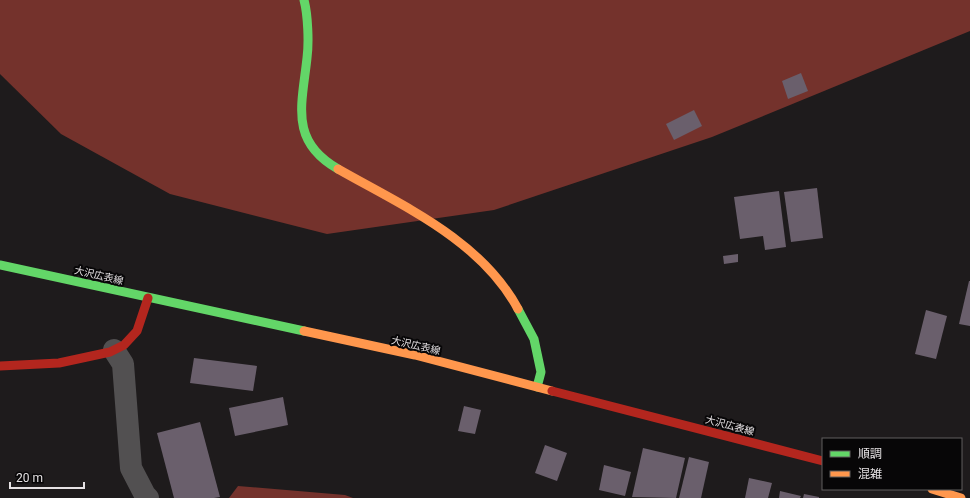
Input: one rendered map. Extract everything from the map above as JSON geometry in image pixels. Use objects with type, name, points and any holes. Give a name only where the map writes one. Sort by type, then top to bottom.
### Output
[{"type":"main road","points":[[304,0],[308,34],[307,57],[300,95],[304,130],[310,146],[334,167],[443,229],[483,263],[510,294],[534,339],[541,372],[537,387]]},
{"type":"main road","name":"大沢広表線","points":[[0,265],[415,355],[822,461]]},
{"type":"main road","points":[[0,366],[59,363],[110,352],[124,345],[137,331],[148,298]]},
{"type":"main road","points":[[936,490],[961,498]]},
{"type":"street","points":[[114,350],[123,364],[131,468],[148,498]]},
{"type":"shaded area","points":[[0,0],[970,0],[970,31],[712,137],[494,210],[327,234],[170,194],[61,134],[0,74]]},
{"type":"shaded area","points":[[238,486],[345,495],[353,498],[229,498]]},
{"type":"building","points":[[801,73],[808,91],[788,99],[782,81]]},
{"type":"building","points":[[694,110],[702,126],[674,140],[666,124]]},
{"type":"building","points":[[817,188],[823,238],[791,242],[784,192]]},
{"type":"building","points":[[779,191],[786,247],[765,250],[763,236],[740,239],[734,197]]},
{"type":"building","points":[[738,254],[738,262],[724,264],[723,256]]},
{"type":"building","points":[[970,281],[970,326],[959,324]]},
{"type":"building","points":[[926,310],[947,316],[936,359],[915,354]]},
{"type":"building","points":[[194,358],[257,366],[253,391],[190,383]]},
{"type":"building","points":[[283,397],[288,425],[235,436],[229,408]]},
{"type":"building","points":[[464,406],[481,410],[475,434],[458,431]]},
{"type":"building","points":[[200,422],[220,497],[174,498],[157,433]]},
{"type":"building","points":[[545,445],[567,453],[557,481],[535,473]]},
{"type":"building","points":[[643,448],[685,458],[676,498],[632,497]]},
{"type":"building","points":[[689,457],[709,462],[701,498],[679,498]]},
{"type":"building","points":[[604,465],[631,472],[625,496],[599,490]]},
{"type":"building","points":[[749,478],[772,483],[768,498],[745,498]]},
{"type":"building","points":[[780,491],[801,496],[800,498],[779,498]]},
{"type":"building","points":[[804,494],[819,497],[819,498],[803,498]]},
{"type":"traffic: fast","points":[[304,0],[308,45],[303,91],[302,121],[305,134],[312,146],[322,158],[338,169]]},
{"type":"traffic: fast","points":[[0,265],[304,331]]},
{"type":"traffic: fast","points":[[518,309],[534,339],[541,372],[537,387]]},
{"type":"traffic: slow","points":[[338,169],[414,211],[462,244],[483,263],[502,285],[518,309]]},
{"type":"traffic: slow","points":[[304,331],[415,355],[552,391]]},
{"type":"traffic: slow","points":[[935,490],[961,498]]},
{"type":"traffic: jam","points":[[0,366],[59,363],[110,352],[124,345],[137,331],[148,298]]},
{"type":"traffic: jam","points":[[552,391],[822,461]]}]
